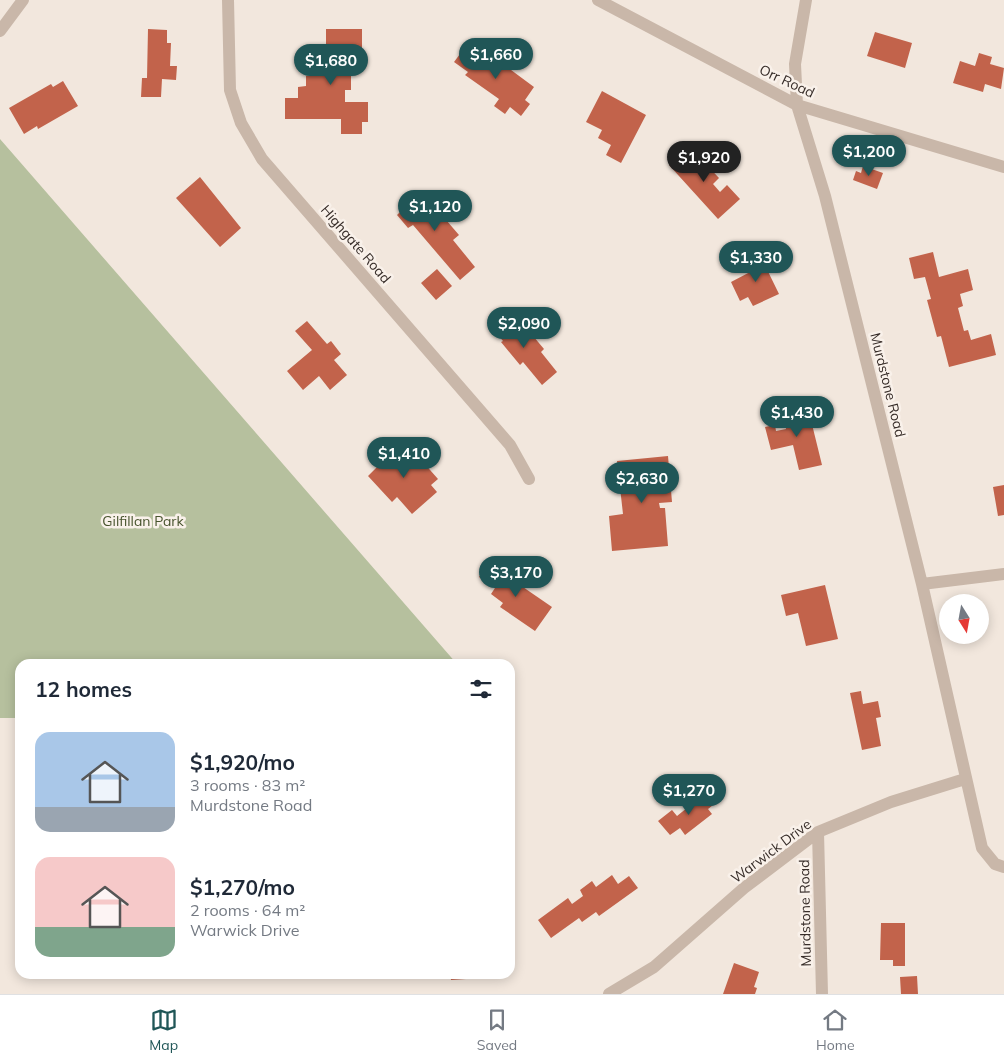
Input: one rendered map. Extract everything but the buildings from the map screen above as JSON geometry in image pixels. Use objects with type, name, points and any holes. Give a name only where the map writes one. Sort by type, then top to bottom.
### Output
[{"type":"street","points":[[0,32],[23,0]]},
{"type":"street","name":"Highgate Road","points":[[228,0],[230,90],[240,123],[262,158],[510,445],[529,479]]},
{"type":"street","name":"Orr Road","points":[[598,0],[797,105],[1004,167]]},
{"type":"street","name":"Murdstone Road","points":[[806,0],[795,64],[797,105],[825,196],[922,584],[965,779]]},
{"type":"street","points":[[922,584],[1004,574]]},
{"type":"street","points":[[965,779],[982,848],[995,864],[1004,866]]},
{"type":"street","name":"Warwick Drive","points":[[609,994],[654,967],[744,888],[818,832],[891,802],[965,779]]},
{"type":"street","name":"Murdstone Road","points":[[818,832],[822,994]]},
{"type":"green space","name":"Gilfillan Park","points":[[0,139],[453,659],[15,659],[15,718],[0,718]]}]
